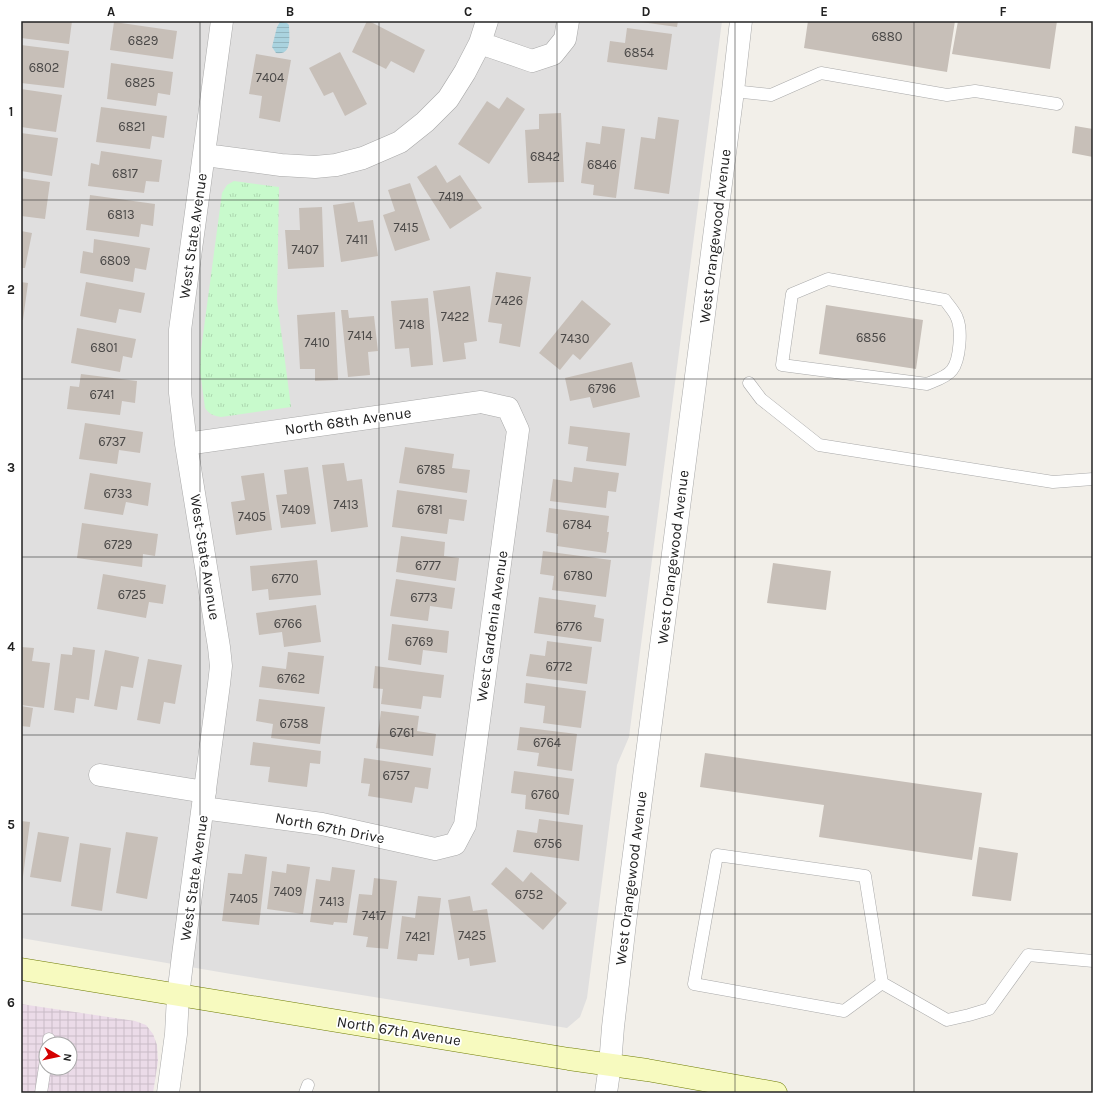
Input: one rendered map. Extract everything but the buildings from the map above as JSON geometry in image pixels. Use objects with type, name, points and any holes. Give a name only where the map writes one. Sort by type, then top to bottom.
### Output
[{"type":"main road","name":"North 67th Avenue","points":[[21,969],[178,996],[647,1070],[776,1093]]},
{"type":"street","name":"West State Avenue","points":[[168,1093],[176,1034],[178,996],[221,666],[186,444],[180,393],[180,330],[205,155],[222,21]]},
{"type":"street","points":[[205,155],[281,165],[315,167],[336,165],[370,155],[400,142],[426,122],[448,99],[465,72],[480,43],[487,21]]},
{"type":"street","points":[[480,43],[532,61],[554,54],[565,39],[568,21]]},
{"type":"street","name":"West Orangewood Avenue","points":[[606,1093],[626,916],[741,21]]},
{"type":"street","name":"North 68th Avenue","points":[[186,444],[481,402],[508,408]]},
{"type":"street","name":"West Gardenia Avenue","points":[[455,844],[465,825],[518,430],[508,408]]},
{"type":"street","name":"North 67th Drive","points":[[100,775],[204,800],[436,849],[455,844]]},
{"type":"lane","points":[[733,91],[772,95],[820,73],[947,95],[975,91],[1057,104]]},
{"type":"lane","points":[[828,279],[945,300],[958,318],[960,334],[958,354],[952,371],[940,379],[927,384],[782,365],[792,294],[828,279]]},
{"type":"lane","points":[[749,383],[761,399],[819,445],[1053,482],[1093,479]]},
{"type":"lane","points":[[717,855],[866,876],[882,983],[844,1011],[694,984],[717,855]]},
{"type":"lane","points":[[882,983],[946,1020],[989,1009],[1028,955],[1093,961]]},
{"type":"lane","points":[[41,1093],[44,1076]]},
{"type":"shaded area","points":[[21,21],[722,21],[629,737],[617,765],[587,998],[580,1017],[567,1028],[231,974],[21,938]]},
{"type":"shaded area","points":[[21,1004],[135,1021],[146,1025],[153,1034],[157,1045],[158,1061],[153,1093],[21,1093]]},
{"type":"green space","points":[[234,181],[279,187],[277,300],[291,407],[221,417],[208,412],[205,408],[200,371],[201,350],[222,193],[227,185]]},
{"type":"water","points":[[280,22],[287,23],[289,25],[289,44],[285,51],[276,53],[272,47],[277,27]]}]
